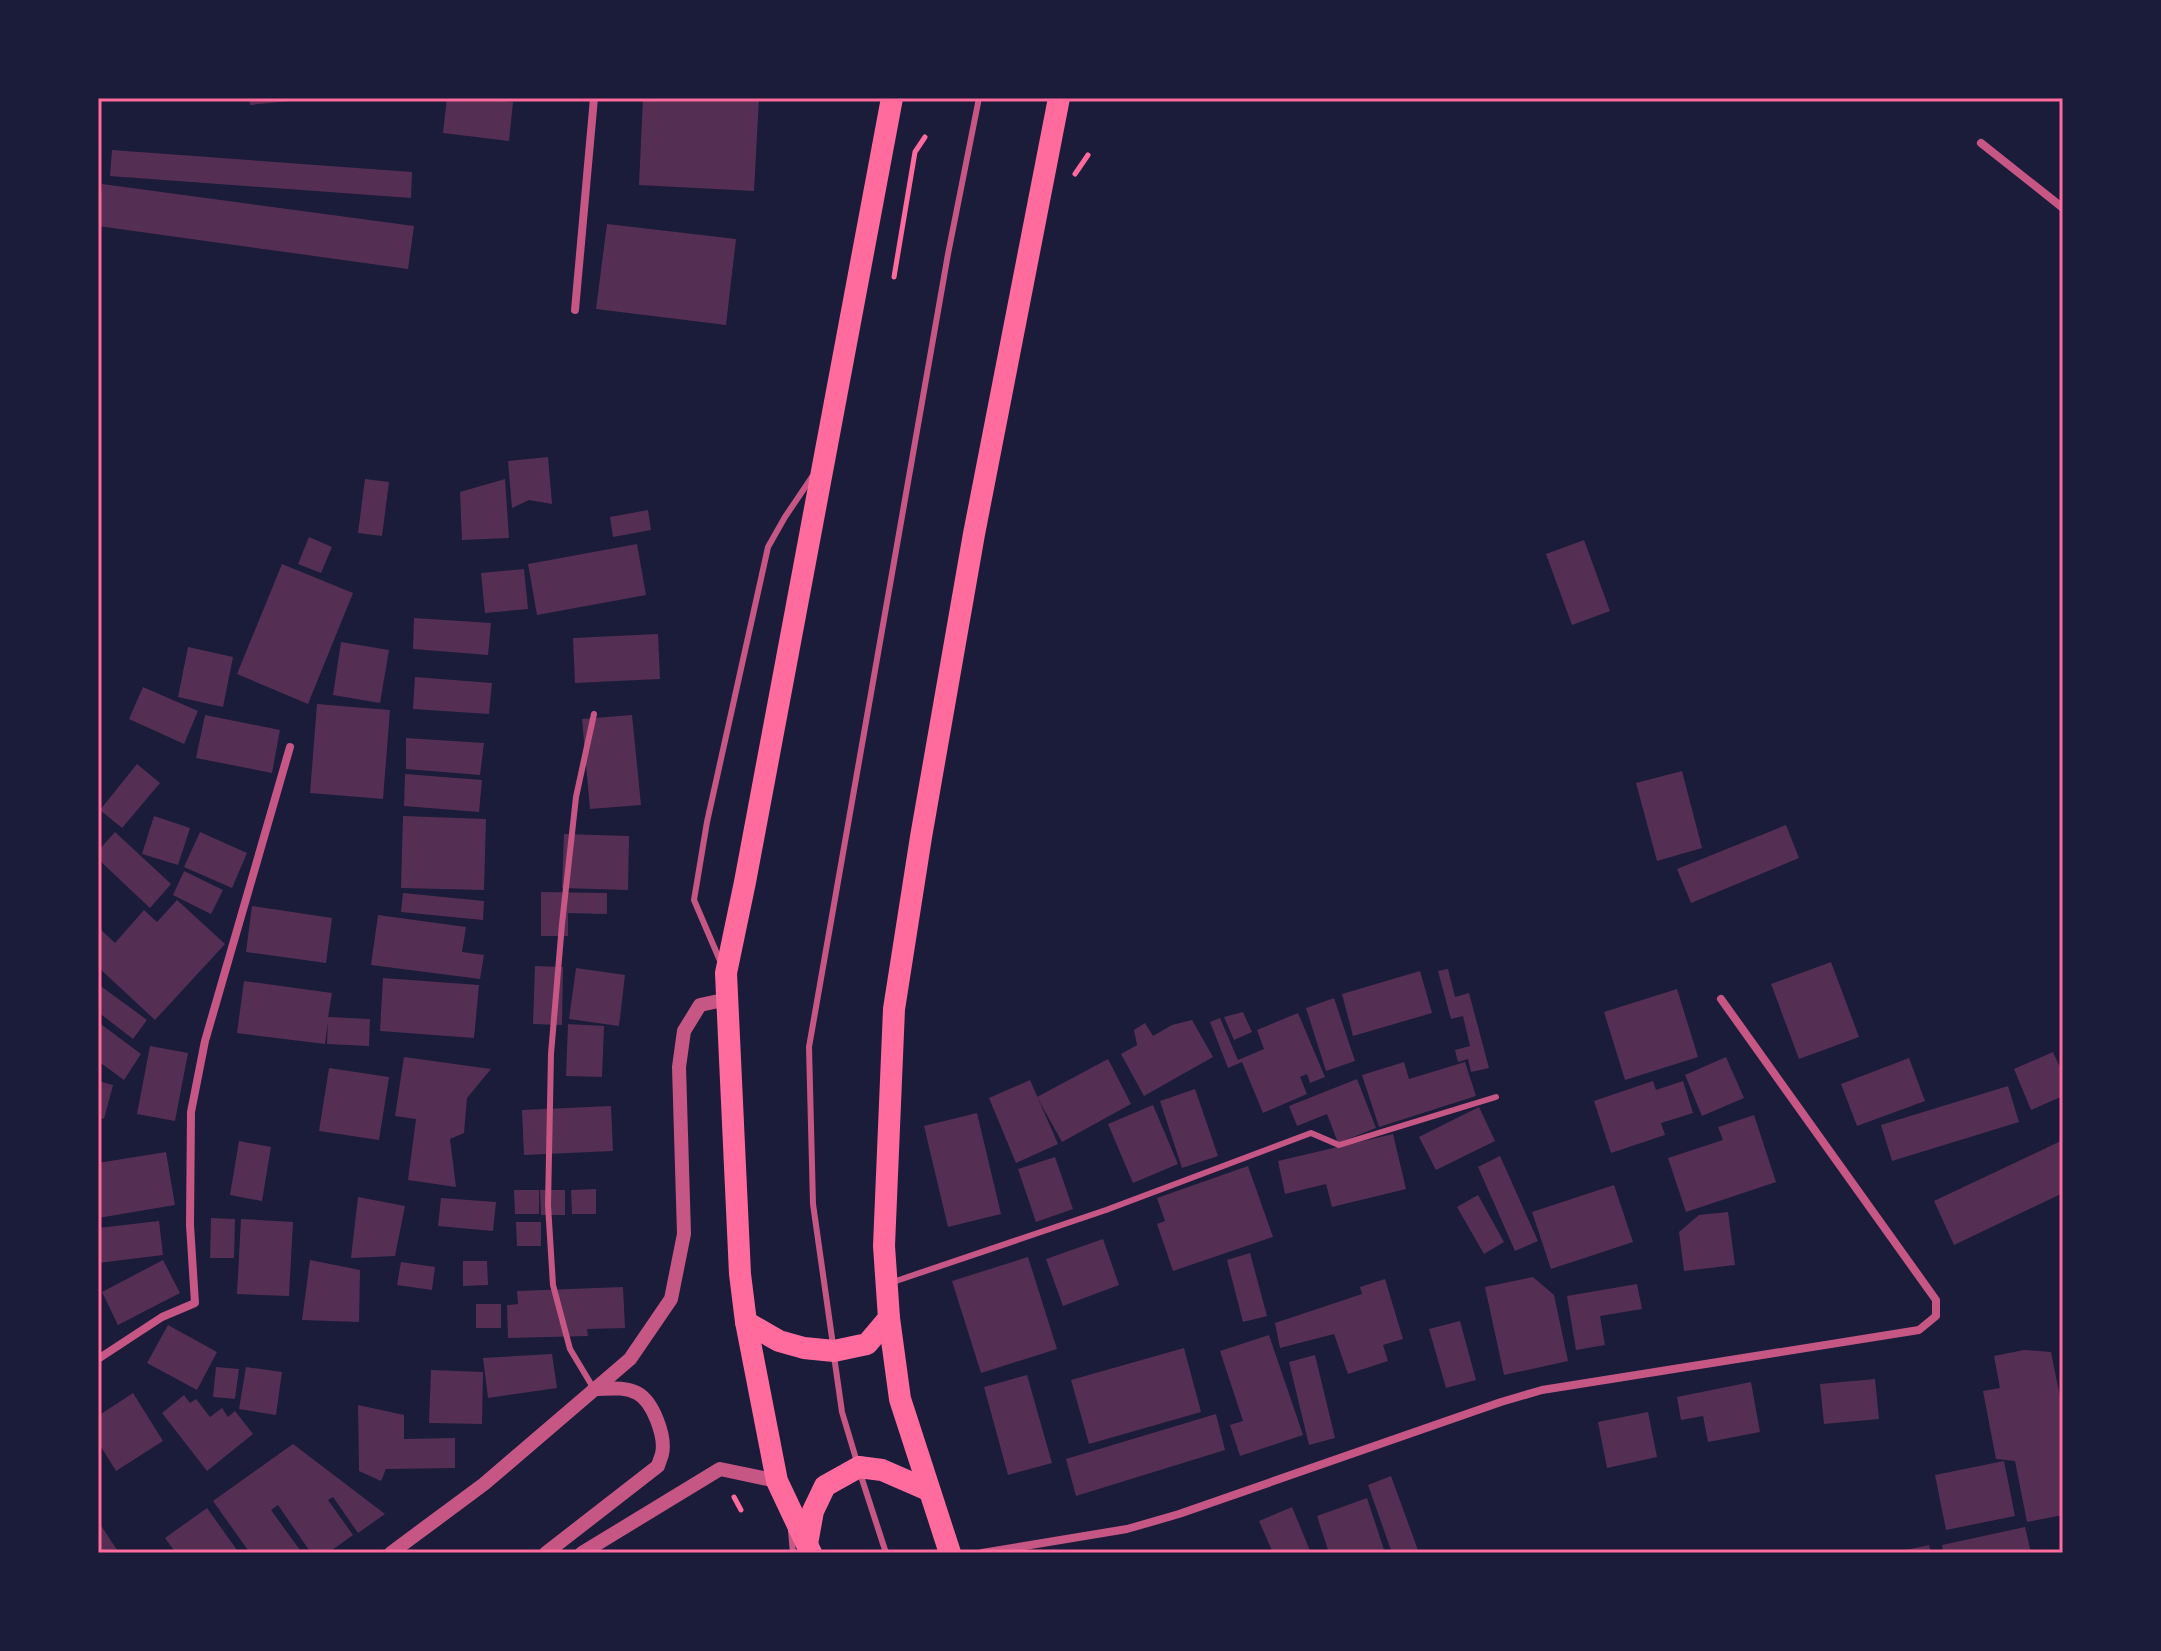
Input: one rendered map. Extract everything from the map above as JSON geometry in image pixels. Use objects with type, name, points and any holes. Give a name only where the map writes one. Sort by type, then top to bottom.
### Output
[{"type":"highway","points":[[804,1550],[790,1507],[777,1481],[746,1322],[740,1274],[726,973],[892,98]]},
{"type":"highway","points":[[950,1553],[900,1399],[889,1318],[884,1246],[894,1009],[971,549],[1059,98]]},
{"type":"highway","points":[[746,1322],[779,1341],[804,1348],[834,1351],[867,1344],[889,1318]]},
{"type":"highway","points":[[804,1550],[813,1511],[825,1486],[859,1467],[882,1470],[928,1490]]},
{"type":"street","points":[[575,310],[594,98]]},
{"type":"street","points":[[1981,143],[2063,208]]},
{"type":"street","points":[[98,1359],[162,1317],[195,1303],[190,1225],[191,1112],[205,1041],[290,747]]},
{"type":"street","points":[[391,1553],[484,1484],[630,1359],[671,1299],[684,1234],[679,1067],[684,1031],[700,1005],[728,999]]},
{"type":"street","points":[[982,1553],[1127,1529],[1179,1514],[1542,1390],[1919,1330],[1936,1316],[1936,1300],[1721,999]]},
{"type":"street","points":[[546,1553],[658,1466],[663,1453],[656,1415],[641,1394],[624,1389],[594,1389]]},
{"type":"street","points":[[582,1553],[720,1469],[777,1481]]},
{"type":"lane","points":[[886,1553],[842,1412],[813,1204],[809,1047],[979,98]]},
{"type":"lane","points":[[726,973],[694,900],[707,822],[768,547],[825,457]]},
{"type":"lane","points":[[594,714],[576,797],[562,924],[551,1054],[548,1205],[553,1285],[570,1349],[594,1389]]},
{"type":"lane","points":[[887,1284],[1106,1210],[1311,1133],[1339,1145],[1496,1097]]},
{"type":"path","points":[[894,277],[915,152],[925,137]]},
{"type":"building","points":[[249,98],[299,98],[299,100],[250,105]]},
{"type":"building","points":[[447,98],[513,102],[509,141],[443,133]]},
{"type":"building","points":[[643,98],[759,98],[754,191],[639,185]]},
{"type":"building","points":[[112,150],[412,172],[411,198],[110,176]]},
{"type":"building","points":[[102,184],[414,226],[408,269],[98,226]]},
{"type":"building","points":[[607,224],[736,239],[726,325],[596,309]]},
{"type":"building","points":[[548,457],[552,504],[529,500],[512,508],[508,461]]},
{"type":"building","points":[[365,479],[389,482],[382,536],[358,533]]},
{"type":"building","points":[[505,479],[509,538],[462,540],[460,492]]},
{"type":"building","points":[[648,510],[651,530],[613,537],[610,517]]},
{"type":"building","points":[[309,537],[332,547],[321,573],[298,564]]},
{"type":"building","points":[[1584,540],[1610,611],[1572,625],[1546,554]]},
{"type":"building","points":[[637,544],[646,595],[537,615],[528,564]]},
{"type":"building","points":[[282,564],[353,593],[308,704],[237,674]]},
{"type":"building","points":[[524,569],[528,609],[485,613],[481,573]]},
{"type":"building","points":[[414,618],[491,623],[488,655],[413,649]]},
{"type":"building","points":[[658,634],[660,679],[575,683],[573,638]]},
{"type":"building","points":[[341,642],[389,650],[380,703],[333,695]]},
{"type":"building","points":[[188,647],[233,657],[223,707],[178,697]]},
{"type":"building","points":[[415,677],[492,683],[489,714],[413,709]]},
{"type":"building","points":[[143,687],[198,711],[184,744],[129,719]]},
{"type":"building","points":[[317,704],[390,710],[383,799],[310,793]]},
{"type":"building","points":[[205,715],[280,730],[272,773],[196,758]]},
{"type":"building","points":[[632,715],[641,805],[590,809],[582,719]]},
{"type":"building","points":[[406,738],[484,743],[480,775],[406,769]]},
{"type":"building","points":[[137,764],[160,783],[122,828],[100,810]]},
{"type":"building","points":[[1682,771],[1702,848],[1657,861],[1636,783]]},
{"type":"building","points":[[405,774],[482,780],[479,812],[404,806]]},
{"type":"building","points":[[154,816],[190,828],[178,865],[142,854]]},
{"type":"building","points":[[403,816],[486,819],[484,890],[401,888]]},
{"type":"building","points":[[1786,825],[1799,858],[1691,903],[1677,869]]},
{"type":"building","points":[[115,832],[171,884],[150,908],[98,859],[98,851]]},
{"type":"building","points":[[200,832],[247,853],[232,888],[184,867]]},
{"type":"building","points":[[564,834],[629,836],[628,890],[562,888]]},
{"type":"building","points":[[184,871],[223,890],[211,914],[173,895]]},
{"type":"building","points":[[541,892],[607,893],[607,914],[568,913],[568,936],[541,936]]},
{"type":"building","points":[[403,893],[484,901],[483,920],[401,912]]},
{"type":"building","points":[[177,900],[225,944],[155,1020],[98,967],[98,927],[115,943],[144,910],[157,922]]},
{"type":"building","points":[[252,906],[332,918],[326,963],[246,952]]},
{"type":"building","points":[[378,915],[466,927],[462,952],[484,955],[480,979],[371,965]]},
{"type":"building","points":[[1831,962],[1859,1037],[1799,1059],[1771,984]]},
{"type":"building","points":[[535,966],[563,967],[562,1025],[533,1024]]},
{"type":"building","points":[[576,968],[625,975],[619,1026],[569,1019]]},
{"type":"building","points":[[1448,969],[1455,997],[1469,993],[1489,1068],[1471,1072],[1468,1059],[1458,1062],[1455,1050],[1470,1046],[1463,1016],[1451,1019],[1438,971]]},
{"type":"building","points":[[1420,971],[1432,1013],[1353,1036],[1342,994]]},
{"type":"building","points":[[383,978],[479,985],[474,1038],[380,1031]]},
{"type":"building","points":[[244,981],[332,993],[328,1017],[370,1019],[369,1046],[327,1044],[328,1022],[325,1044],[237,1033]]},
{"type":"building","points":[[98,984],[147,1020],[133,1039],[98,1012]]},
{"type":"building","points":[[1677,989],[1698,1057],[1625,1080],[1604,1012]]},
{"type":"building","points":[[1334,998],[1355,1061],[1326,1071],[1306,1008]]},
{"type":"building","points":[[1243,1012],[1252,1032],[1234,1040],[1224,1017]]},
{"type":"building","points":[[1298,1013],[1325,1077],[1310,1083],[1307,1074],[1300,1077],[1307,1094],[1263,1113],[1242,1062],[1228,1068],[1210,1022],[1220,1018],[1238,1060],[1264,1049],[1257,1030]]},
{"type":"building","points":[[1192,1020],[1213,1057],[1144,1096],[1121,1054],[1137,1045],[1134,1030],[1145,1023],[1153,1036],[1172,1025]]},
{"type":"building","points":[[98,1022],[141,1054],[124,1080],[98,1061]]},
{"type":"building","points":[[568,1024],[604,1026],[602,1077],[566,1076]]},
{"type":"building","points":[[150,1046],[188,1053],[175,1121],[137,1114]]},
{"type":"building","points":[[2053,1052],[2063,1074],[2063,1096],[2031,1110],[2014,1069]]},
{"type":"building","points":[[404,1057],[491,1069],[467,1098],[464,1133],[450,1139],[456,1187],[408,1180],[416,1119],[395,1116]]},
{"type":"building","points":[[1726,1057],[1744,1098],[1702,1116],[1685,1075]]},
{"type":"building","points":[[1909,1058],[1925,1101],[1857,1126],[1841,1084]]},
{"type":"building","points":[[1108,1059],[1131,1104],[1062,1142],[1037,1097]]},
{"type":"building","points":[[1404,1062],[1409,1079],[1465,1062],[1476,1096],[1379,1127],[1362,1075]]},
{"type":"building","points":[[329,1068],[389,1077],[379,1140],[319,1131]]},
{"type":"building","points":[[1357,1079],[1376,1128],[1338,1143],[1327,1114],[1297,1126],[1289,1106]]},
{"type":"building","points":[[1030,1080],[1058,1144],[1016,1163],[989,1098]]},
{"type":"building","points":[[98,1081],[113,1085],[104,1119],[98,1117]]},
{"type":"building","points":[[1653,1081],[1656,1090],[1683,1081],[1693,1113],[1661,1123],[1665,1135],[1611,1153],[1594,1101]]},
{"type":"building","points":[[2008,1086],[2019,1122],[1892,1161],[1881,1125]]},
{"type":"building","points":[[1195,1089],[1218,1156],[1182,1168],[1160,1101]]},
{"type":"building","points":[[1153,1105],[1178,1164],[1133,1183],[1108,1124]]},
{"type":"building","points":[[611,1106],[613,1151],[524,1155],[522,1110]]},
{"type":"building","points":[[1479,1107],[1495,1141],[1436,1170],[1419,1137]]},
{"type":"building","points":[[977,1113],[1001,1214],[948,1227],[924,1126]]},
{"type":"building","points":[[1754,1115],[1776,1182],[1686,1212],[1668,1158],[1723,1140],[1718,1127]]},
{"type":"building","points":[[1393,1134],[1406,1189],[1332,1207],[1326,1184],[1285,1194],[1278,1161]]},
{"type":"building","points":[[2063,1140],[2063,1193],[1954,1245],[1934,1201]]},
{"type":"building","points":[[239,1141],[271,1147],[262,1201],[230,1195]]},
{"type":"building","points":[[166,1152],[175,1205],[98,1218],[98,1163]]},
{"type":"building","points":[[1500,1156],[1538,1241],[1515,1251],[1478,1167]]},
{"type":"building","points":[[1055,1157],[1073,1209],[1036,1222],[1018,1169]]},
{"type":"building","points":[[1248,1166],[1273,1237],[1173,1271],[1157,1224],[1165,1221],[1157,1198]]},
{"type":"building","points":[[1614,1185],[1633,1242],[1551,1269],[1532,1212]]},
{"type":"building","points":[[596,1189],[596,1214],[572,1214],[571,1190]]},
{"type":"building","points":[[514,1190],[539,1190],[539,1214],[515,1214]]},
{"type":"building","points":[[540,1190],[565,1190],[565,1215],[541,1215]]},
{"type":"building","points":[[1478,1195],[1504,1242],[1484,1254],[1457,1207]]},
{"type":"building","points":[[358,1197],[405,1206],[395,1256],[351,1258]]},
{"type":"building","points":[[441,1198],[496,1202],[493,1231],[438,1226]]},
{"type":"building","points":[[1728,1212],[1735,1265],[1684,1271],[1679,1232],[1699,1215]]},
{"type":"building","points":[[211,1218],[235,1219],[234,1258],[210,1258]]},
{"type":"building","points":[[241,1219],[293,1222],[289,1296],[237,1294]]},
{"type":"building","points":[[159,1221],[163,1255],[98,1263],[98,1228]]},
{"type":"building","points":[[516,1222],[541,1222],[541,1246],[517,1246]]},
{"type":"building","points":[[1103,1239],[1119,1285],[1063,1306],[1046,1259]]},
{"type":"building","points":[[1250,1253],[1267,1316],[1243,1322],[1227,1260]]},
{"type":"building","points":[[1028,1257],[1057,1349],[981,1373],[952,1281]]},
{"type":"building","points":[[163,1260],[180,1293],[118,1325],[102,1292]]},
{"type":"building","points":[[310,1260],[360,1270],[359,1322],[302,1320]]},
{"type":"building","points":[[463,1261],[487,1261],[488,1285],[463,1286]]},
{"type":"building","points":[[401,1262],[435,1267],[432,1290],[397,1285]]},
{"type":"building","points":[[1533,1277],[1554,1295],[1568,1361],[1504,1375],[1485,1287]]},
{"type":"building","points":[[1385,1279],[1403,1339],[1383,1345],[1388,1361],[1348,1374],[1334,1334],[1280,1348],[1275,1323],[1362,1294],[1360,1287]]},
{"type":"building","points":[[1637,1284],[1642,1309],[1600,1316],[1605,1345],[1576,1350],[1567,1296]]},
{"type":"building","points":[[623,1287],[625,1328],[587,1329],[588,1336],[508,1338],[507,1305],[518,1304],[517,1291]]},
{"type":"building","points":[[476,1304],[501,1304],[501,1328],[476,1328]]},
{"type":"building","points":[[1460,1321],[1476,1380],[1446,1388],[1429,1329]]},
{"type":"building","points":[[168,1325],[217,1352],[197,1390],[147,1363]]},
{"type":"building","points":[[1269,1335],[1303,1435],[1240,1456],[1230,1425],[1243,1421],[1220,1351]]},
{"type":"building","points":[[1184,1348],[1201,1412],[1089,1444],[1071,1380]]},
{"type":"building","points":[[2024,1350],[2051,1352],[2063,1412],[2063,1515],[2027,1522],[2015,1461],[1996,1459],[1983,1391],[2000,1388],[1994,1356]]},
{"type":"building","points":[[552,1354],[557,1388],[488,1398],[483,1358]]},
{"type":"building","points":[[1315,1355],[1335,1438],[1309,1445],[1289,1362]]},
{"type":"building","points":[[216,1367],[239,1369],[235,1399],[213,1397]]},
{"type":"building","points":[[246,1367],[282,1372],[276,1415],[239,1409]]},
{"type":"building","points":[[431,1370],[483,1372],[482,1424],[429,1423]]},
{"type":"building","points":[[1027,1375],[1052,1463],[1008,1475],[984,1387]]},
{"type":"building","points":[[1875,1379],[1879,1419],[1824,1424],[1820,1384]]},
{"type":"building","points":[[1751,1382],[1760,1432],[1708,1442],[1703,1416],[1681,1420],[1677,1397]]},
{"type":"building","points":[[133,1393],[163,1441],[116,1471],[98,1442],[98,1416]]},
{"type":"building","points":[[184,1395],[190,1403],[196,1399],[210,1417],[222,1408],[228,1417],[235,1411],[253,1434],[207,1471],[162,1413]]},
{"type":"building","points":[[358,1405],[404,1415],[404,1439],[455,1438],[455,1468],[386,1469],[381,1481],[359,1471]]},
{"type":"building","points":[[1648,1412],[1657,1457],[1607,1468],[1598,1422]]},
{"type":"building","points":[[1216,1414],[1225,1450],[1076,1496],[1066,1459]]},
{"type":"building","points":[[293,1444],[385,1514],[358,1533],[333,1497],[328,1500],[353,1535],[328,1553],[311,1553],[278,1505],[271,1510],[302,1553],[250,1553],[213,1501]]},
{"type":"building","points":[[2004,1461],[2015,1516],[1946,1530],[1935,1475]]},
{"type":"building","points":[[1391,1476],[1419,1553],[1392,1553],[1368,1485]]},
{"type":"building","points":[[1367,1498],[1385,1553],[1329,1553],[1317,1516]]},
{"type":"building","points":[[1292,1507],[1311,1553],[1273,1553],[1259,1521]]},
{"type":"building","points":[[207,1508],[239,1553],[176,1553],[165,1538]]},
{"type":"building","points":[[98,1521],[119,1553],[98,1553]]},
{"type":"building","points":[[2025,1527],[2031,1553],[1943,1553],[1942,1545]]},
{"type":"building","points":[[1929,1545],[1931,1553],[1896,1553],[1896,1552]]}]
